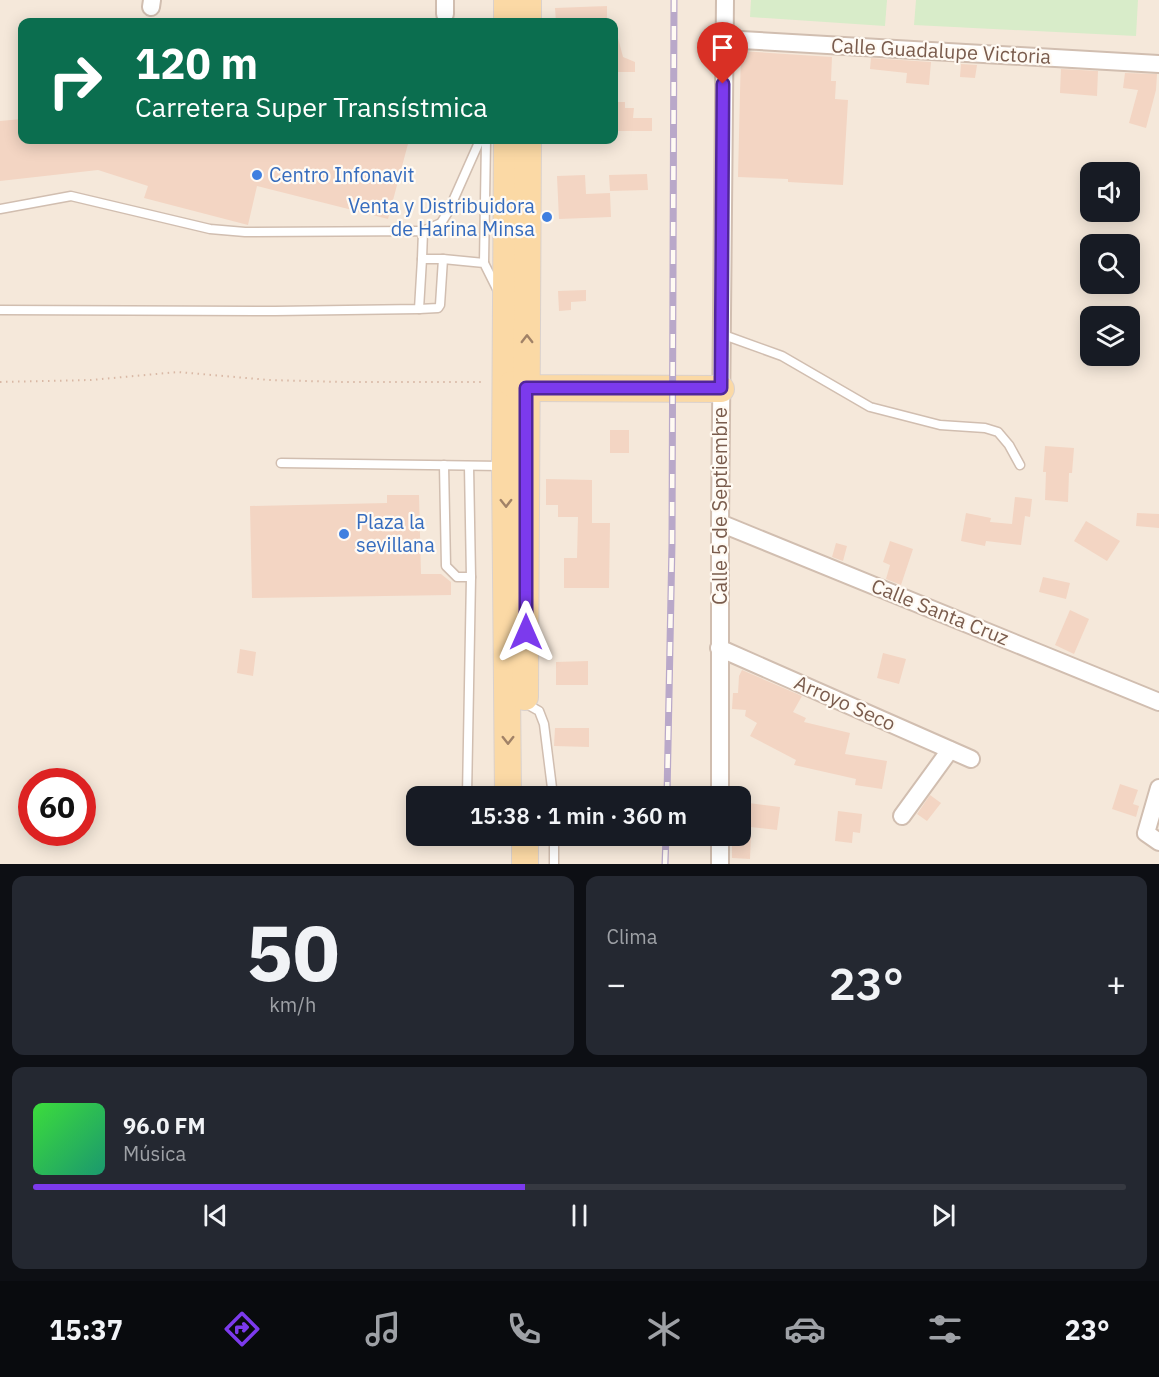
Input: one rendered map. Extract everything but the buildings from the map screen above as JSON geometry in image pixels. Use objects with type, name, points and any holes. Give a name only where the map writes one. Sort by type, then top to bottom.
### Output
[{"type":"main road","points":[[528,0],[528,18]]},
{"type":"main road","points":[[507,144],[506,308],[516,385]]},
{"type":"main road","points":[[524,786],[517,702],[516,385],[528,144]]},
{"type":"main road","points":[[516,385],[721,388]]},
{"type":"main road","points":[[509,786],[517,702]]},
{"type":"main road","points":[[507,846],[507,864]]},
{"type":"main road","points":[[525,846],[525,864]]},
{"type":"street","name":"Calle 5 de Septiembre","points":[[720,786],[721,334],[725,0]]},
{"type":"street","name":"Calle Guadalupe Victoria","points":[[723,39],[1159,64]]},
{"type":"street","name":"Calle Santa Cruz","points":[[720,523],[1159,702]]},
{"type":"street","name":"Arroyo Seco","points":[[719,648],[971,759]]},
{"type":"street","points":[[902,816],[950,750]]},
{"type":"street","points":[[1159,788],[1146,833],[1159,842]]},
{"type":"street","points":[[720,846],[720,864]]},
{"type":"lane","points":[[500,0],[504,11]]},
{"type":"lane","points":[[0,209],[71,196],[210,229],[245,232],[423,231],[441,223],[448,212],[478,144]]},
{"type":"lane","points":[[486,144],[484,263],[506,308]]},
{"type":"lane","points":[[418,309],[423,231]]},
{"type":"lane","points":[[422,260],[443,259],[484,263]]},
{"type":"lane","points":[[0,310],[299,311],[438,308],[443,259]]},
{"type":"lane","points":[[721,334],[782,356],[870,407],[940,425],[986,428],[998,432],[1009,445],[1020,465]]},
{"type":"lane","points":[[281,463],[516,467]]},
{"type":"lane","points":[[444,465],[446,566],[457,577],[471,577]]},
{"type":"lane","points":[[467,786],[471,577],[469,466]]},
{"type":"lane","points":[[517,702],[538,711],[544,724],[552,786]]},
{"type":"lane","points":[[554,846],[554,864]]},
{"type":"path","points":[[0,382],[91,380],[178,372],[269,380],[516,385]]},
{"type":"shaded area","points":[[0,0],[1159,0],[1159,864],[0,864]]},
{"type":"green space","points":[[751,0],[887,0],[885,26],[750,17]]},
{"type":"green space","points":[[916,0],[1138,0],[1136,36],[914,25]]},
{"type":"railway","points":[[667,786],[672,543],[674,0]]},
{"type":"railway","points":[[665,864],[666,846]]},
{"type":"place","name":"Centro Infonavit","points":[[257,175]]},
{"type":"place","name":"Venta y Distribuidora de Harina Minsa","points":[[547,217]]},
{"type":"place","name":"Plaza la sevillana","points":[[344,534]]},
{"type":"route","points":[[526,632],[526,388],[721,388],[723,84]]}]
